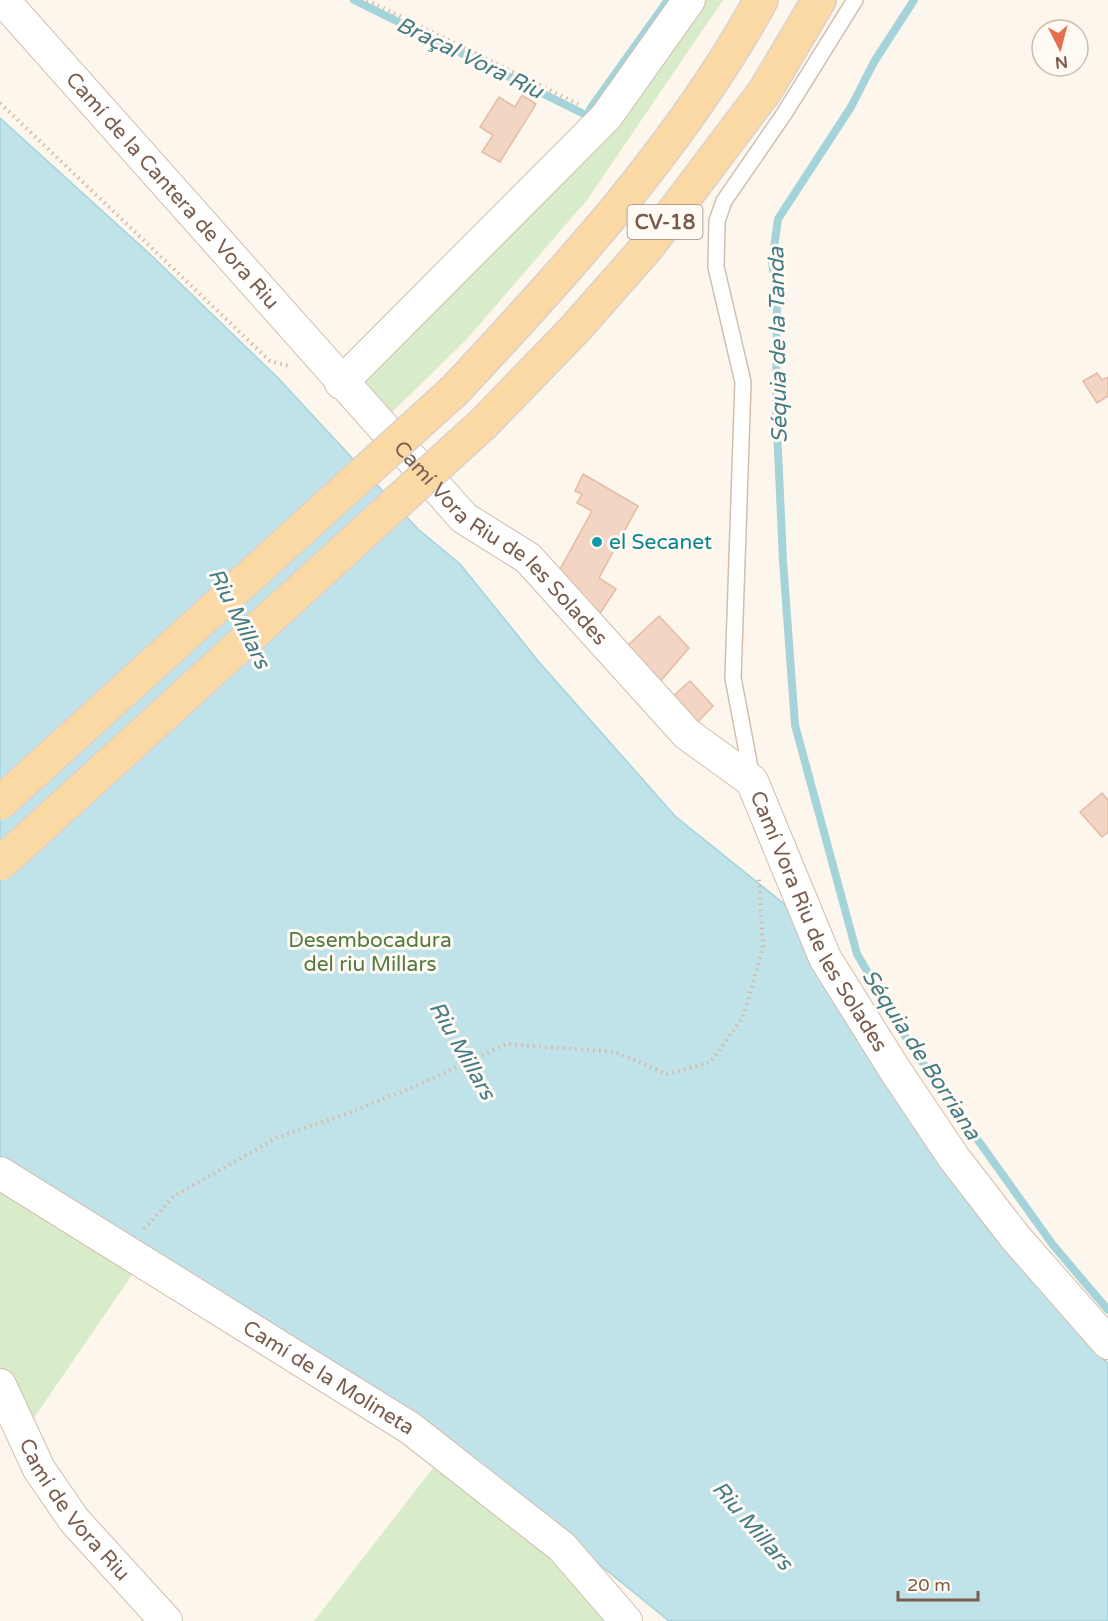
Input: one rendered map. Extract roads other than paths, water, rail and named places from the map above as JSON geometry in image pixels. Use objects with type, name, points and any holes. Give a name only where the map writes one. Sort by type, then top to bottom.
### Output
[{"type":"main road","name":"CV-18","points":[[0,803],[454,391],[617,210],[732,53],[761,0]]},
{"type":"main road","name":"CV-18","points":[[0,864],[484,423],[575,329],[648,246],[765,91],[819,0]]},
{"type":"street","name":"Camí de la Cantera de Vora Riu","points":[[3,0],[341,383]]},
{"type":"street","points":[[341,383],[606,117],[689,0]]},
{"type":"street","name":"Camí Vora Riu de les Solades","points":[[341,383],[464,518],[528,558],[687,734],[752,780],[825,958],[895,1070],[954,1158],[1015,1237],[1108,1343]]},
{"type":"street","name":"Camí de la Molineta","points":[[0,1173],[410,1428],[562,1547],[626,1621]]},
{"type":"street","name":"Camí de Vora Riu","points":[[0,1385],[39,1469],[74,1520],[166,1621]]},
{"type":"lane","points":[[752,780],[733,678],[743,382],[716,267],[716,236],[724,201],[784,114],[855,0]]},
{"type":"water","name":"Riu Millars","points":[[0,118],[153,257],[278,378],[418,529],[460,564],[539,662],[675,816],[788,907],[813,964],[875,1068],[990,1232],[1108,1364],[1108,1621],[669,1621],[487,1473],[283,1330],[0,1158]]},
{"type":"waterway","name":"Braçal Vora Riu","points":[[354,0],[586,115]]},
{"type":"waterway","points":[[590,109],[668,0]]},
{"type":"waterway","name":"Séquia de Borriana","points":[[914,0],[874,62],[851,107],[778,219],[772,262],[777,293],[776,407],[783,561],[795,725],[857,954],[912,1048],[1053,1245],[1108,1310]]},
{"type":"place","name":"el Secanet","points":[[597,542]]},
{"type":"water label","name":"Séquia de la Tanda","points":[[777,345]]},
{"type":"park label","name":"Desembocadura del riu Millars","points":[[370,952]]}]
